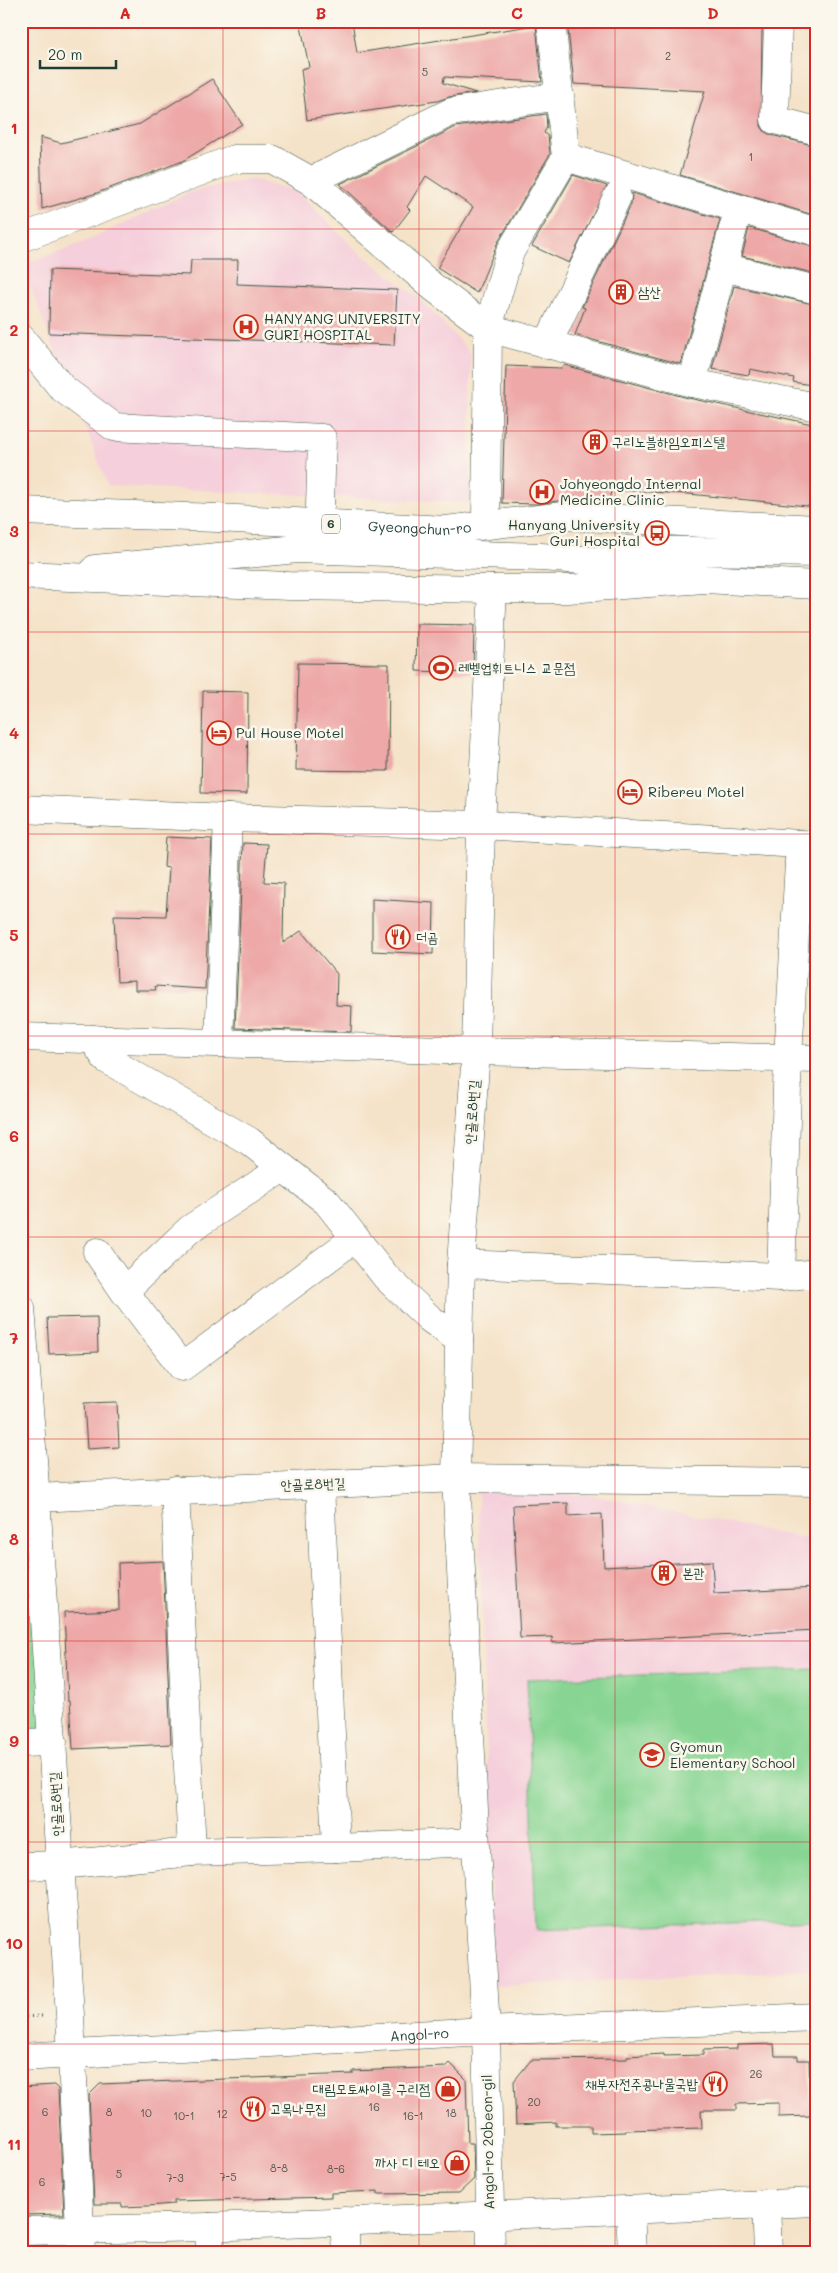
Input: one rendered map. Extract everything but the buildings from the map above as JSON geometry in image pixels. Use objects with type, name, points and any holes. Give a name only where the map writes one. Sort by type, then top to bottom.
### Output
[{"type":"street","points":[[486,523],[488,328],[510,252],[566,157],[551,21]]},
{"type":"street","points":[[778,21],[775,120],[817,131]]},
{"type":"street","points":[[310,181],[451,112],[560,96]]},
{"type":"street","points":[[566,157],[817,232]]},
{"type":"street","points":[[21,238],[234,159],[272,159],[310,181],[433,287],[488,328],[692,382],[817,407]]},
{"type":"street","points":[[547,345],[617,197]]},
{"type":"street","points":[[692,382],[734,225]]},
{"type":"street","points":[[723,267],[817,290]]},
{"type":"street","points":[[21,338],[62,388],[114,427],[322,438],[320,506]]},
{"type":"street","name":"Gyeongchun-ro","points":[[21,511],[217,518],[446,530],[486,523],[563,516],[817,529]]},
{"type":"street","points":[[446,530],[566,549],[817,553]]},
{"type":"street","points":[[28,575],[297,549],[542,557],[624,563],[704,579]]},
{"type":"street","points":[[28,575],[289,586],[494,589],[568,589],[704,579],[817,585]]},
{"type":"street","name":"안골로8번길","points":[[80,2241],[72,2054],[53,1742],[29,1498],[456,1478],[461,1264],[476,1051],[481,825],[494,589]]},
{"type":"street","points":[[21,809],[228,818],[481,825],[808,844],[788,1058],[781,1278]]},
{"type":"street","points":[[219,1042],[228,818]]},
{"type":"street","points":[[21,1037],[817,1059]]},
{"type":"street","points":[[93,1039],[106,1060],[249,1141],[327,1202],[386,1277],[429,1318],[459,1340]]},
{"type":"street","points":[[124,1291],[190,1229],[283,1168]]},
{"type":"street","points":[[97,1252],[182,1367],[355,1238]]},
{"type":"street","points":[[461,1264],[781,1278],[817,1273]]},
{"type":"street","points":[[21,1308],[29,1498]]},
{"type":"street","points":[[456,1478],[817,1482]]},
{"type":"street","name":"Angol-ro 20beon-gil","points":[[456,1478],[486,2031],[491,2252]]},
{"type":"street","points":[[320,1484],[336,1848]]},
{"type":"street","points":[[175,1490],[192,1852]]},
{"type":"street","points":[[21,1743],[53,1742]]},
{"type":"street","points":[[21,1866],[60,1865],[192,1852],[475,1842]]},
{"type":"street","name":"Angol-ro","points":[[21,2057],[486,2031],[817,2017]]},
{"type":"street","points":[[21,2231],[80,2241],[210,2239],[344,2222],[817,2202]]},
{"type":"street","points":[[766,2204],[768,2252]]},
{"type":"street","points":[[630,2210],[632,2252]]},
{"type":"street","points":[[344,2222],[346,2252]]},
{"type":"path","points":[[21,2017],[45,2016]]},
{"type":"shaded area","name":"HANYANG UNIVERSITY GURI HOSPITAL","points":[[250,179],[297,192],[356,250],[421,300],[471,353],[469,503],[108,486],[22,265],[84,242],[193,191]]},
{"type":"shaded area","name":"Gyomun Elementary School","points":[[478,1489],[592,1495],[817,1541],[817,1970],[494,1986]]},
{"type":"green space","points":[[36,1498],[53,1742],[21,1743],[21,1499]]},
{"type":"green space","points":[[817,1669],[817,1920],[536,1930],[527,1679]]},
{"type":"place","name":"삼산","points":[[621,292]]},
{"type":"place","name":"HANYANG UNIVERSITY GURI HOSPITAL","points":[[246,327]]},
{"type":"place","name":"구리노블하임오피스텔","points":[[595,442]]},
{"type":"place","name":"Johyeongdo Internal Medicine Clinic","points":[[542,492]]},
{"type":"place","name":"Hanyang University Guri Hospital","points":[[657,533]]},
{"type":"place","name":"레벨업휘트니스 교문점","points":[[441,668]]},
{"type":"place","name":"Pul House Motel","points":[[219,733]]},
{"type":"place","name":"Ribereu Motel","points":[[630,792]]},
{"type":"place","name":"더곰","points":[[398,937]]},
{"type":"place","name":"본관","points":[[664,1573]]},
{"type":"place","name":"Gyomun Elementary School","points":[[652,1755]]},
{"type":"place","name":"채부자전주콩나물국밥","points":[[715,2084]]},
{"type":"place","name":"대림모토싸이클 구리점","points":[[448,2089]]},
{"type":"place","name":"고목나무집","points":[[253,2109]]},
{"type":"place","name":"까사 디 테오","points":[[457,2163]]}]
